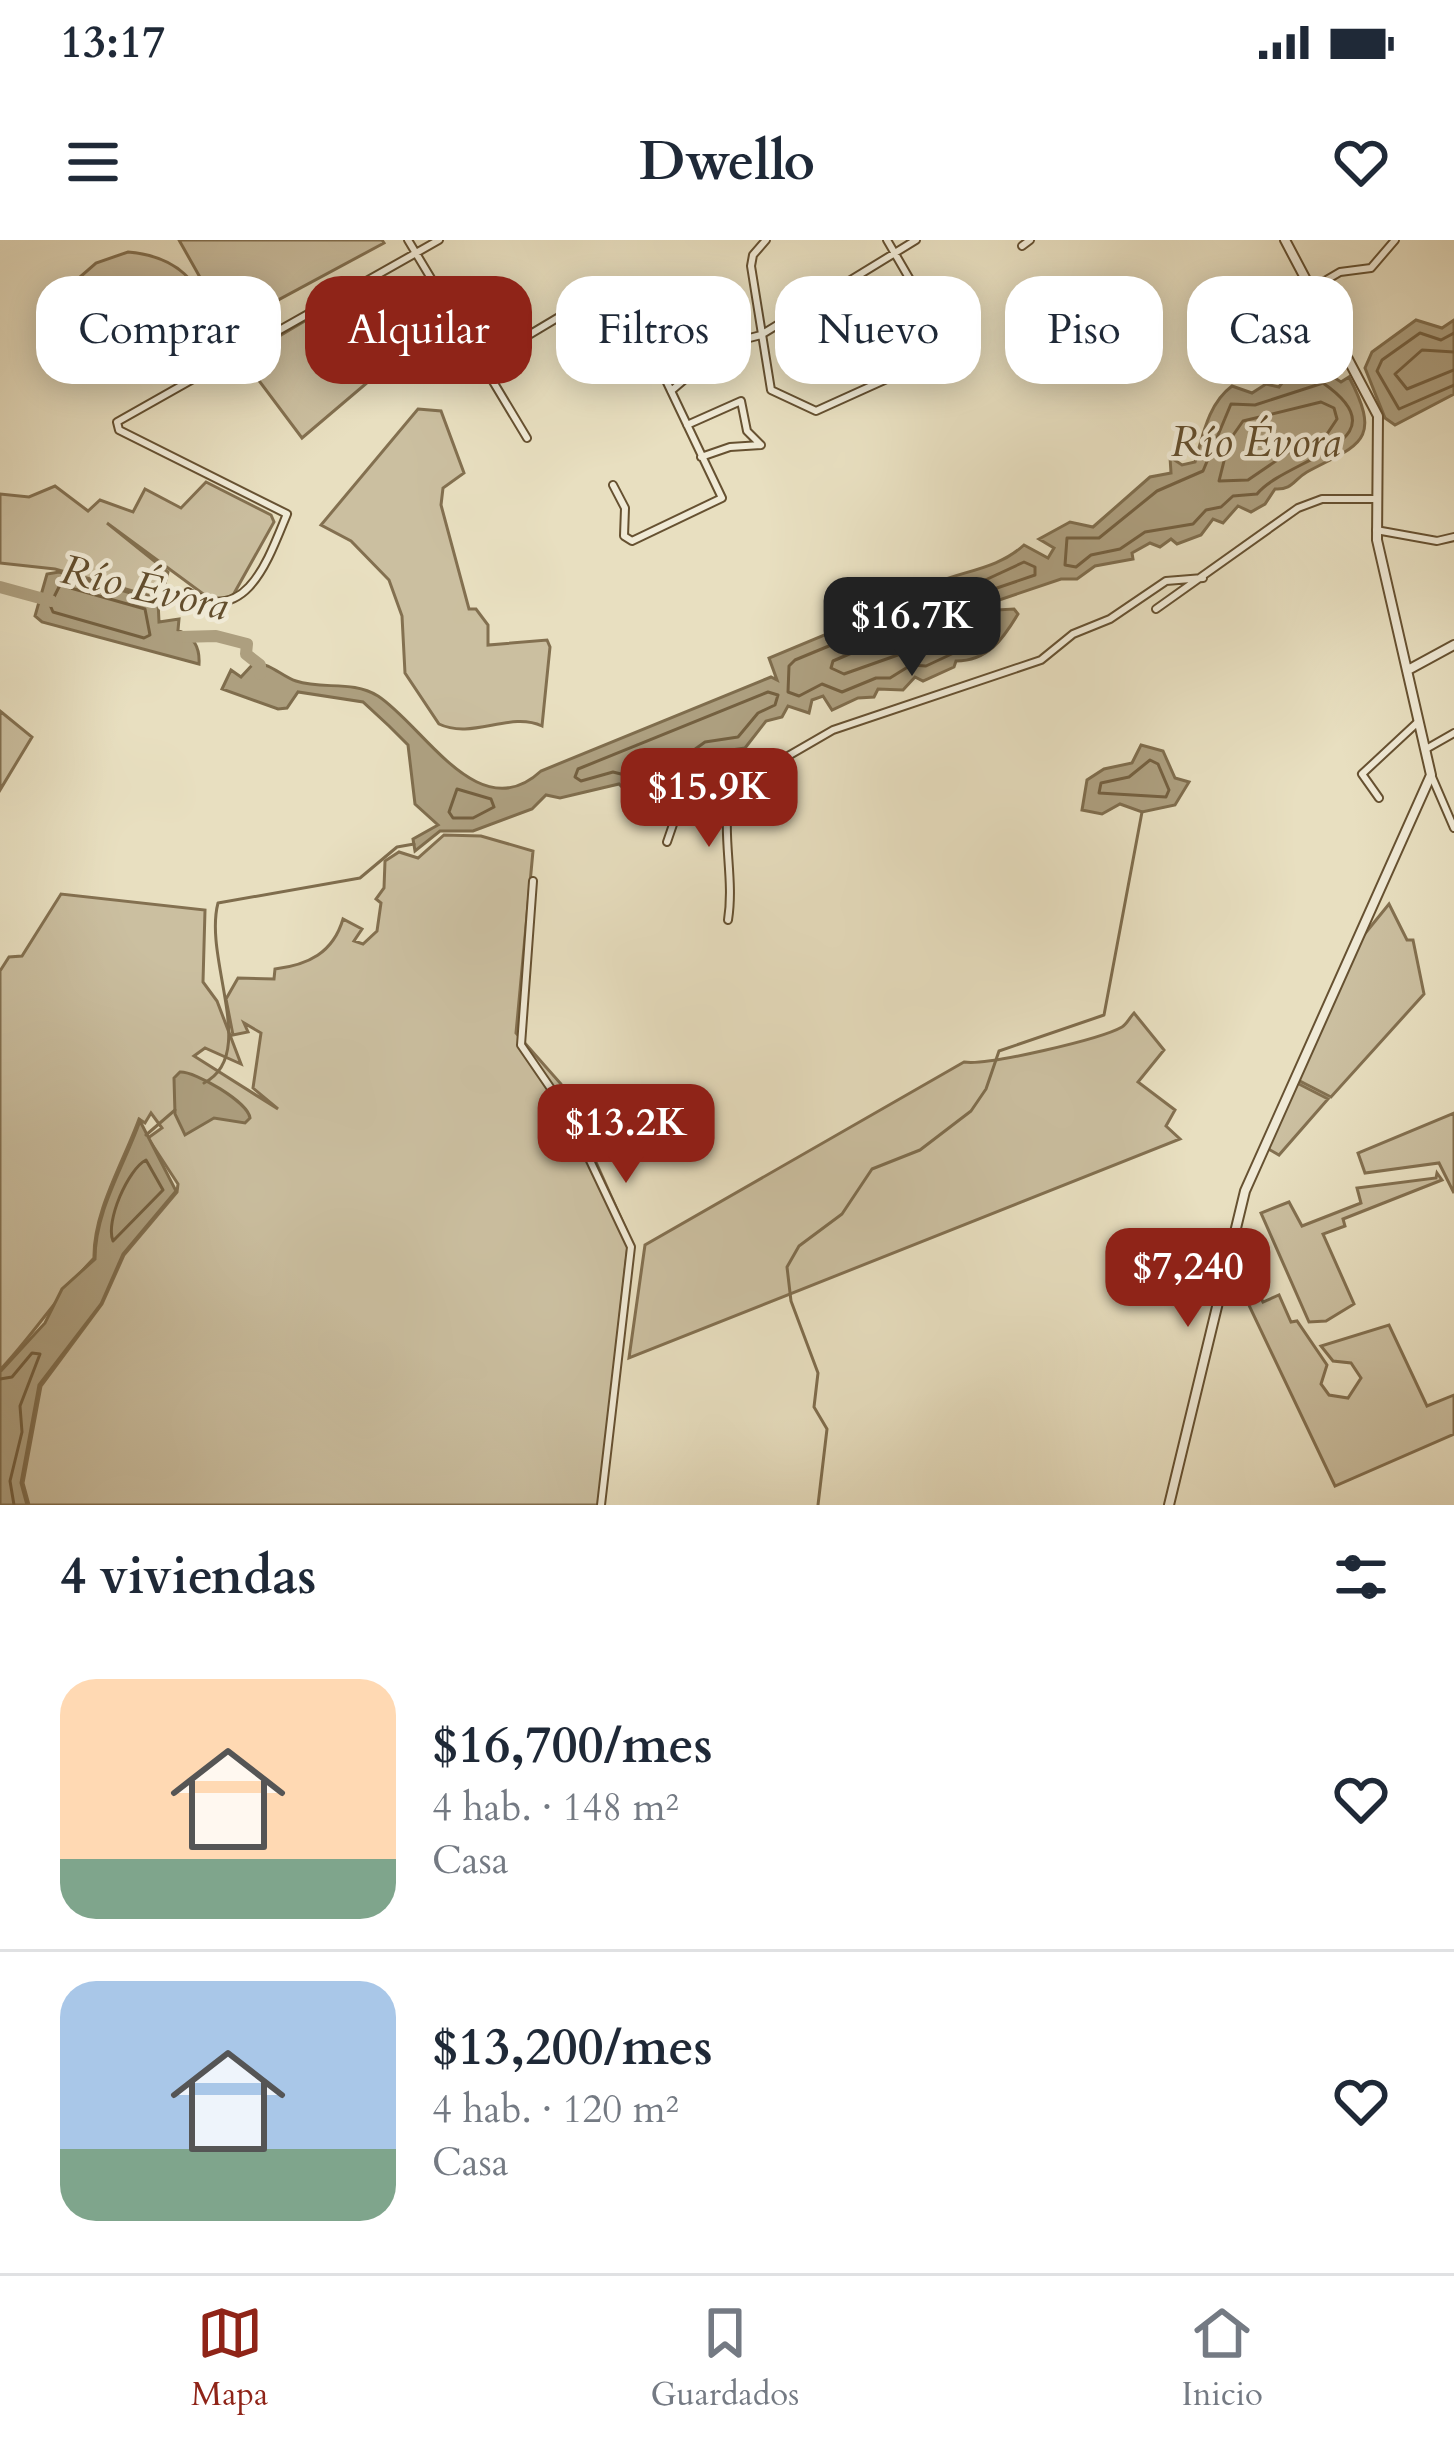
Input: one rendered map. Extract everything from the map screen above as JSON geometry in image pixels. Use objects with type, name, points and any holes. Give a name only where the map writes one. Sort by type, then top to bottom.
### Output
[{"type":"street","points":[[408,240],[430,276]]},
{"type":"street","points":[[188,592],[211,604],[236,600],[253,581],[287,514],[119,430],[121,418],[439,240]]},
{"type":"street","points":[[766,240],[751,266],[771,390],[813,411],[874,384]]},
{"type":"street","points":[[886,240],[908,276]]},
{"type":"street","points":[[671,391],[726,344],[761,334],[916,240]]},
{"type":"street","points":[[1022,246],[1030,240]]},
{"type":"street","points":[[1285,240],[1304,276]]},
{"type":"street","points":[[1333,276],[1372,268],[1395,240]]},
{"type":"street","points":[[532,330],[558,313],[593,302],[606,306],[624,329],[645,324],[652,351],[722,498],[632,541],[624,536],[625,508],[613,485]]},
{"type":"street","points":[[1353,364],[1374,402],[1380,438],[1376,530],[1431,776],[1453,823]]},
{"type":"street","points":[[494,384],[527,438]]},
{"type":"street","points":[[687,425],[741,401],[747,431],[761,445],[730,447],[701,458]]},
{"type":"street","points":[[1156,609],[1307,503],[1377,499]]},
{"type":"street","points":[[1376,530],[1437,541],[1454,537]]},
{"type":"street","points":[[668,842],[680,807],[731,789],[833,730],[1041,660],[1072,634],[1110,620],[1166,581],[1203,578]]},
{"type":"street","points":[[1408,670],[1454,645]]},
{"type":"street","points":[[1379,797],[1362,774],[1419,721]]},
{"type":"street","points":[[1426,749],[1454,733]]},
{"type":"street","points":[[1169,1505],[1245,1191],[1431,776]]},
{"type":"street","points":[[728,920],[733,867],[726,814],[731,789]]},
{"type":"street","points":[[532,881],[521,1045],[556,1092],[631,1247],[601,1505]]},
{"type":"shaded area","points":[[179,240],[384,243],[323,276],[305,276],[305,286],[281,298],[281,276],[199,276]]},
{"type":"shaded area","points":[[128,252],[145,254],[186,276],[81,276],[96,263]]},
{"type":"shaded area","points":[[305,321],[305,384],[366,384],[302,438],[262,384],[281,384],[281,335]]},
{"type":"shaded area","points":[[418,409],[441,411],[464,473],[443,488],[441,505],[469,609],[476,609],[488,625],[488,645],[547,640],[550,647],[542,726],[517,722],[465,729],[439,724],[405,673],[402,616],[389,580],[351,541],[321,525]]},
{"type":"shaded area","points":[[206,482],[271,515],[274,522],[232,597],[210,599],[107,523],[168,572],[161,599],[55,569],[0,563],[0,494],[29,497],[55,486],[88,511],[100,500],[133,512],[145,489],[181,508]]},
{"type":"shaded area","points":[[0,711],[32,737],[0,790]]},
{"type":"shaded area","points":[[444,835],[481,836],[533,851],[516,1033],[561,1084],[629,1236],[599,1505],[29,1505],[23,1483],[41,1386],[102,1304],[124,1255],[177,1192],[178,1184],[148,1138],[162,1128],[151,1113],[145,1123],[139,1119],[110,1188],[98,1223],[94,1258],[0,1370],[0,971],[9,957],[22,956],[61,894],[205,910],[203,982],[217,1001],[241,1064],[205,1048],[194,1056],[278,1109],[253,1088],[261,1033],[244,1023],[248,1032],[233,1035],[226,999],[238,978],[274,979],[275,969],[318,955],[333,941],[343,919],[362,929],[354,941],[363,944],[377,931],[381,903],[376,899],[384,888],[385,861],[399,852],[418,858]]},
{"type":"shaded area","points":[[1389,904],[1407,940],[1413,940],[1424,994],[1331,1097],[1296,1079],[1363,936]]},
{"type":"shaded area","points":[[1134,1013],[1164,1050],[1138,1082],[1175,1110],[1166,1126],[1180,1139],[629,1358],[645,1245],[964,1062],[1019,1056],[1092,1038],[1122,1027]]},
{"type":"shaded area","points":[[1295,1082],[1328,1099],[1279,1155],[1265,1147]]},
{"type":"shaded area","points":[[1454,1113],[1454,1193],[1439,1163],[1365,1173],[1358,1153]]},
{"type":"shaded area","points":[[1437,1173],[1442,1180],[1343,1219],[1345,1226],[1323,1234],[1354,1304],[1326,1321],[1309,1322],[1261,1213],[1289,1202],[1302,1226],[1361,1203],[1357,1188],[1436,1178]]},
{"type":"shaded area","points":[[1248,1272],[1263,1302],[1279,1295],[1291,1322],[1297,1321],[1327,1365],[1321,1384],[1329,1395],[1348,1398],[1361,1378],[1351,1363],[1333,1361],[1321,1346],[1389,1325],[1427,1406],[1454,1395],[1454,1434],[1335,1486],[1236,1278]]},
{"type":"water","name":"Río Évora","points":[[1416,320],[1442,328],[1454,320],[1454,394],[1395,425],[1385,418],[1365,368],[1372,352]]},
{"type":"water","name":"Río Évora","points":[[1266,384],[1352,384],[1364,416],[1360,439],[1289,486],[1275,489],[1265,504],[1251,512],[1238,506],[1223,523],[1213,519],[1201,535],[1177,544],[1171,539],[1160,547],[1150,543],[1132,553],[1133,559],[1095,566],[1077,579],[1061,579],[996,601],[997,610],[1014,609],[1018,614],[986,653],[956,661],[954,667],[923,681],[915,677],[903,690],[878,689],[874,697],[858,698],[832,710],[823,696],[812,700],[809,713],[788,706],[782,717],[766,721],[745,748],[711,753],[661,786],[647,779],[646,791],[626,791],[619,784],[560,798],[546,795],[532,809],[473,831],[440,831],[415,851],[413,839],[438,825],[415,804],[408,745],[363,702],[298,692],[287,708],[278,709],[222,689],[231,670],[241,677],[254,663],[306,684],[368,691],[396,710],[474,781],[496,788],[518,786],[541,771],[771,677],[777,680],[769,658],[911,599],[937,582],[996,563],[1024,545],[1048,558],[1054,548],[1039,539],[1070,522],[1093,527],[1150,477],[1171,473],[1170,457],[1182,465],[1195,462],[1207,421],[1232,386],[1252,393]]},
{"type":"water","name":"Río Évora","points":[[59,572],[158,601],[159,622],[179,619],[178,630],[195,643],[199,664],[42,622],[35,616],[47,574]]},
{"type":"water","points":[[1141,745],[1163,751],[1175,778],[1189,782],[1175,805],[1142,812],[1120,804],[1102,814],[1082,810],[1087,780],[1104,769],[1132,763]]},
{"type":"water","points":[[180,1072],[220,1089],[250,1118],[245,1123],[214,1118],[185,1135],[175,1114],[174,1078]]},
{"type":"water","points":[[140,1121],[176,1191],[123,1254],[101,1304],[39,1385],[21,1483],[27,1505],[0,1505],[0,1372],[45,1323],[62,1289],[95,1259],[105,1206]]},
{"type":"waterway","name":"Río Évora","points":[[0,587],[51,601]]},
{"type":"waterway","name":"Río Évora","points":[[180,637],[216,636],[247,644],[246,654],[260,665],[260,674]]},
{"type":"waterway","points":[[818,1505],[827,1429],[814,1407],[818,1373],[791,1301],[787,1267],[799,1246],[842,1214],[872,1169],[920,1150],[971,1111],[986,1089],[999,1051],[1104,1015],[1142,812]]},
{"type":"waterway","points":[[204,1083],[220,1070],[229,1029],[217,951],[218,903],[360,878],[397,847],[414,844]]},
{"type":"waterway","points":[[146,1135],[175,1110]]}]
